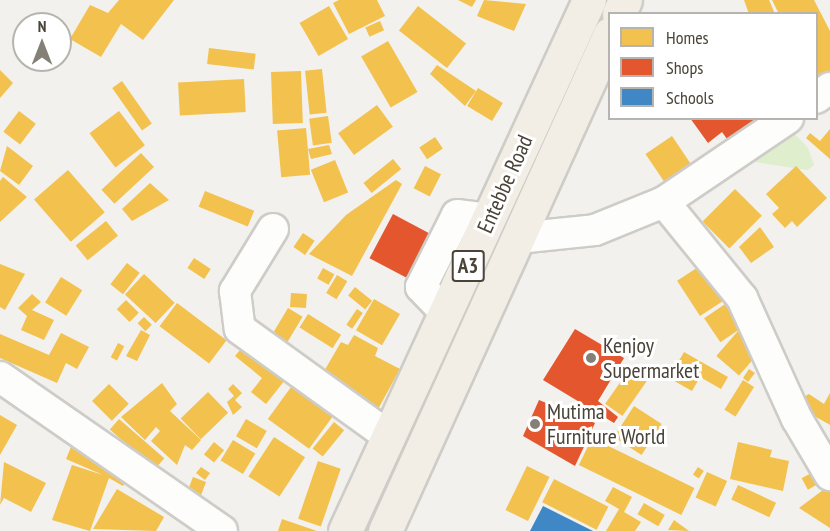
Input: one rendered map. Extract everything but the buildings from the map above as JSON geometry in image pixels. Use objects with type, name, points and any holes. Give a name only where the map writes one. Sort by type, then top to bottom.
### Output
[{"type":"main road","name":"Entebbe Road","points":[[345,531],[589,0]]},
{"type":"main road","name":"Entebbe Road","points":[[385,531],[608,36]]},
{"type":"street","points":[[518,238],[595,231],[664,202],[785,120]]},
{"type":"street","points":[[664,202],[746,305],[797,419],[830,475]]},
{"type":"street","points":[[273,229],[235,291],[240,329],[390,437]]},
{"type":"street","points":[[0,377],[222,531]]},
{"type":"green space","points":[[793,132],[808,148],[814,165],[807,170],[748,161]]},
{"type":"place","name":"Kenjoy Supermarket","points":[[591,358]]},
{"type":"place","name":"Mutima Furniture World","points":[[535,424]]}]
